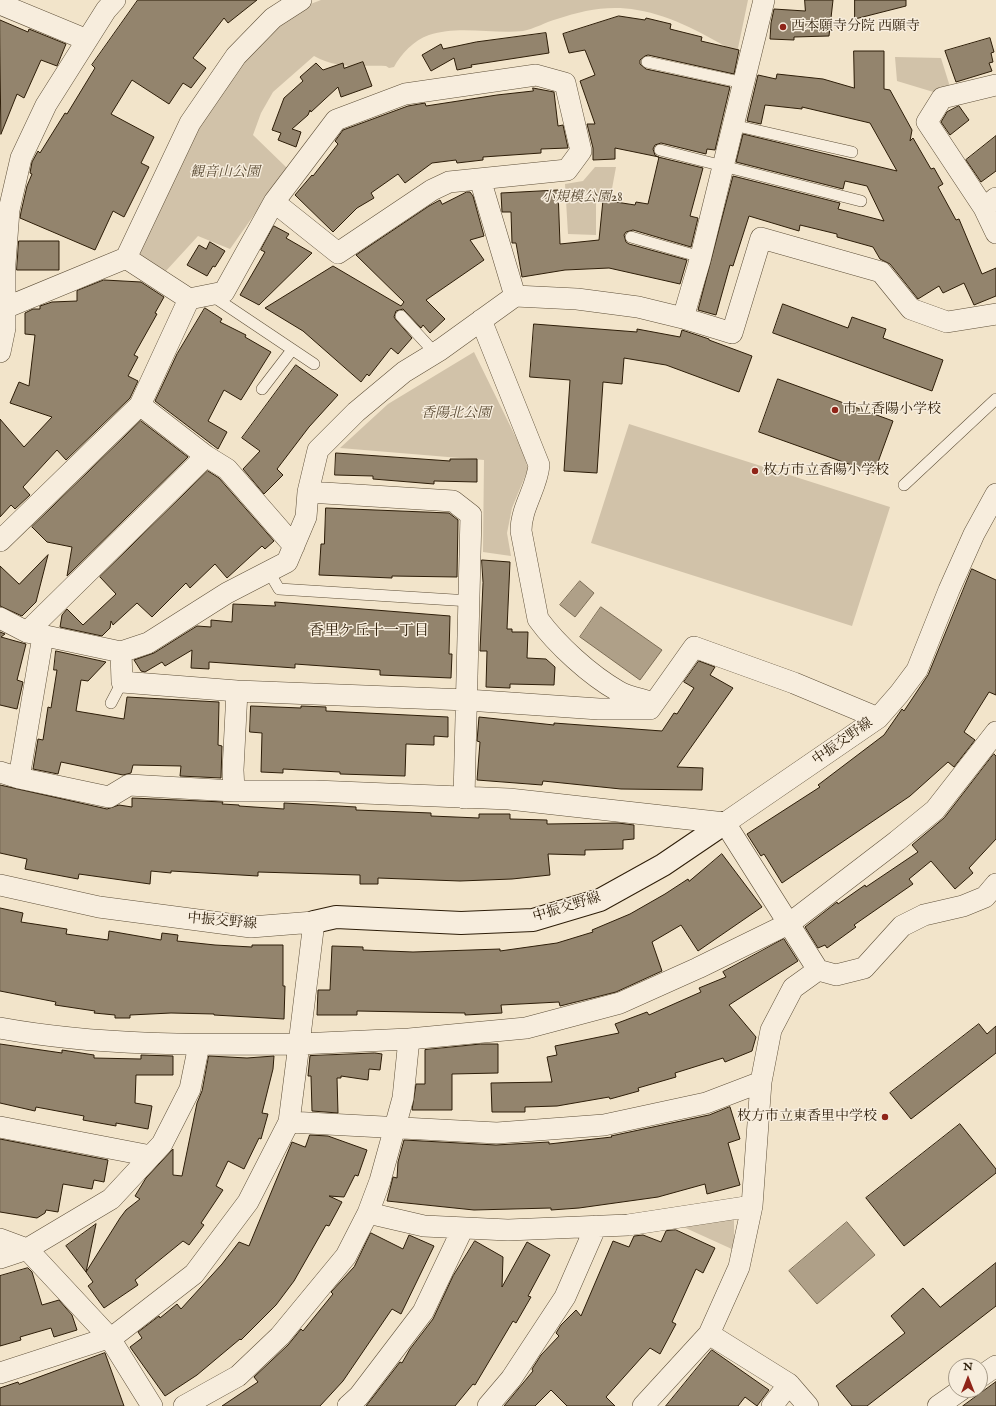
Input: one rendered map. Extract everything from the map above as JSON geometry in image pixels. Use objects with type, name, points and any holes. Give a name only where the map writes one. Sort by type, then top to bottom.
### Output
[{"type":"street","points":[[0,352],[6,328],[3,308],[5,264],[4,224],[22,158],[46,105],[106,10],[115,0]]},
{"type":"street","points":[[3,308],[126,258],[190,123],[236,56],[273,18],[302,0]]},
{"type":"street","points":[[683,318],[701,257],[764,0]]},
{"type":"street","points":[[0,4],[87,40]]},
{"type":"street","points":[[126,258],[189,299],[224,292],[274,202],[336,120],[405,94],[536,74],[565,83],[581,151],[567,170],[449,182],[432,190],[338,253],[274,202]]},
{"type":"street","points":[[996,85],[942,98],[927,122],[990,203],[996,233]]},
{"type":"street","points":[[480,178],[515,296]]},
{"type":"street","points":[[0,618],[35,634],[121,652],[148,643],[227,592],[287,562],[306,517],[308,492],[318,450],[356,412],[404,372],[435,353],[515,296],[584,300],[638,307],[683,318],[732,333],[761,238],[881,272],[911,309],[947,322],[996,314]]},
{"type":"street","points":[[0,541],[140,405],[189,299]]},
{"type":"street","points":[[481,320],[539,465],[538,476],[521,519],[521,530],[538,619],[547,631],[582,665],[619,692],[654,703]]},
{"type":"street","points":[[140,405],[206,456],[227,470],[294,546]]},
{"type":"street","points":[[206,456],[35,634],[10,775],[109,797],[129,785],[234,791],[315,792],[509,799],[725,823],[790,923],[818,970],[836,975],[864,968],[902,926],[924,915],[962,906],[985,897],[996,884]]},
{"type":"street","points":[[308,492],[453,501],[471,515],[468,700],[464,798]]},
{"type":"street","name":"中振交野線","points":[[0,885],[99,907],[251,927],[314,922],[336,917],[461,923],[533,920],[600,900],[663,865],[878,718],[917,670],[955,576],[974,534],[996,496]]},
{"type":"street","points":[[121,652],[122,682],[237,691],[468,700],[599,709],[650,709],[694,647],[794,683],[878,718]]},
{"type":"street","points":[[234,791],[233,770],[237,691]]},
{"type":"street","points":[[0,1028],[25,1033],[120,1042],[199,1045],[299,1044],[409,1039],[526,1028],[620,1003],[698,968],[790,923],[935,810],[996,732]]},
{"type":"street","points":[[0,1373],[114,1336],[194,1274],[248,1202],[289,1122],[314,922]]},
{"type":"street","points":[[643,1406],[709,1334],[739,1267],[752,1206],[761,1082],[771,1030],[793,988],[818,970]]},
{"type":"street","points":[[184,1406],[238,1376],[280,1336],[346,1256],[368,1213],[380,1181],[403,1098],[409,1039]]},
{"type":"street","points":[[0,1258],[27,1249],[111,1199],[162,1144],[190,1089],[199,1045]]},
{"type":"street","points":[[289,1122],[497,1133],[604,1125],[706,1103],[761,1082]]},
{"type":"street","points":[[0,1128],[151,1156]]},
{"type":"street","points":[[368,1213],[424,1226],[508,1230],[628,1224],[752,1206]]},
{"type":"street","points":[[488,1406],[511,1379],[565,1297],[596,1226]]},
{"type":"street","points":[[348,1406],[359,1396],[423,1312],[464,1228]]},
{"type":"street","points":[[0,1239],[27,1249],[109,1337],[152,1406]]},
{"type":"street","points":[[709,1334],[789,1384],[808,1406]]},
{"type":"street","points":[[772,1406],[789,1384]]},
{"type":"street","points":[[938,1406],[950,1398]]},
{"type":"lane","points":[[647,62],[744,83]]},
{"type":"lane","points":[[733,125],[852,152]]},
{"type":"lane","points":[[660,150],[861,201]]},
{"type":"lane","points":[[631,237],[701,257]]},
{"type":"lane","points":[[210,294],[314,364]]},
{"type":"lane","points":[[401,316],[435,353]]},
{"type":"lane","points":[[262,389],[292,350]]},
{"type":"lane","points":[[904,485],[996,399]]},
{"type":"lane","points":[[269,572],[279,589],[470,601]]},
{"type":"lane","points":[[111,703],[122,682]]},
{"type":"green space","name":"観音山公園","points":[[321,0],[748,0],[737,53],[676,21],[637,10],[607,8],[577,13],[523,31],[463,30],[440,32],[429,35],[413,44],[404,52],[394,67],[389,68],[386,66],[341,65],[314,56],[273,92],[261,113],[253,135],[287,168],[230,249],[198,236],[165,272],[135,256],[167,186],[187,147],[208,109],[232,73],[259,41],[288,16]]},
{"type":"green space","points":[[895,57],[941,58],[951,90],[940,94],[897,81]]},
{"type":"green space","name":"小規模公園28","points":[[595,167],[616,167],[611,194],[596,202],[596,235],[568,234],[565,184],[583,181]]},
{"type":"green space","name":"香陽北公園","points":[[474,352],[523,452],[528,469],[512,508],[507,533],[511,556],[483,552],[484,460],[340,448],[388,404]]},
{"type":"green space","points":[[629,424],[890,507],[852,626],[591,543]]},
{"type":"green space","points":[[734,1219],[734,1250],[679,1225]]},
{"type":"shaded area","points":[[580,581],[594,593],[575,617],[560,605]]},
{"type":"shaded area","points":[[601,607],[662,650],[640,680],[580,637]]},
{"type":"shaded area","points":[[847,1222],[875,1255],[817,1304],[789,1271]]},
{"type":"building","points":[[138,0],[257,0],[228,23],[224,18],[193,58],[206,68],[191,88],[183,83],[169,104],[132,80],[111,114],[154,137],[141,163],[149,167],[124,217],[113,211],[95,250],[20,218],[21,212],[27,186],[32,174],[30,173],[32,162],[38,151],[40,153],[65,113],[67,114],[95,68],[92,65]]},
{"type":"building","points":[[805,0],[833,0],[829,36],[794,37],[794,40],[770,39],[774,9],[805,11]]},
{"type":"building","points":[[855,0],[906,0],[906,6],[855,19]]},
{"type":"building","points":[[619,16],[645,20],[646,18],[671,24],[670,29],[702,37],[701,41],[739,50],[734,74],[648,55],[640,60],[640,64],[646,69],[730,87],[715,150],[707,149],[706,154],[661,143],[655,145],[653,149],[655,155],[658,157],[615,148],[615,159],[593,160],[593,148],[587,124],[595,124],[580,81],[595,75],[585,50],[569,53],[563,34]]},
{"type":"building","points":[[0,20],[28,32],[29,29],[66,44],[57,66],[41,60],[24,98],[17,94],[1,134]]},
{"type":"building","points":[[546,33],[549,53],[471,65],[472,67],[457,70],[454,58],[431,71],[422,55],[441,44],[443,49],[476,42]]},
{"type":"building","points":[[990,38],[994,52],[991,53],[993,62],[989,63],[992,71],[956,82],[945,51]]},
{"type":"building","points":[[854,51],[884,51],[884,89],[890,90],[912,130],[910,141],[913,138],[931,169],[934,168],[943,184],[938,187],[956,220],[959,219],[982,274],[996,268],[996,296],[974,305],[964,283],[943,293],[939,286],[918,299],[890,264],[880,259],[873,247],[837,237],[837,234],[800,225],[799,231],[749,216],[733,266],[730,265],[716,315],[698,310],[733,176],[840,203],[838,209],[884,221],[867,186],[845,181],[843,189],[736,162],[743,134],[897,171],[870,123],[802,107],[802,109],[765,105],[761,124],[747,121],[758,75],[776,79],[777,74],[823,79],[854,88]]},
{"type":"building","points":[[363,62],[372,86],[341,97],[338,87],[311,112],[310,110],[308,115],[292,129],[301,132],[296,147],[278,140],[281,133],[272,130],[284,98],[303,81],[300,77],[316,63],[323,70],[343,63],[344,68]]},
{"type":"building","points":[[533,88],[554,92],[558,126],[563,125],[568,148],[541,149],[541,153],[483,157],[483,160],[457,163],[456,160],[432,163],[405,183],[398,174],[371,193],[374,198],[357,208],[333,232],[295,195],[312,175],[313,176],[338,144],[335,141],[343,130],[408,106],[425,103],[426,106],[533,91]]},
{"type":"building","points":[[959,106],[969,120],[950,135],[941,122],[947,112]]},
{"type":"building","points":[[996,136],[996,171],[981,182],[966,160]]},
{"type":"building","points":[[659,157],[703,168],[690,216],[698,218],[691,247],[633,230],[626,232],[624,235],[626,242],[629,244],[687,260],[680,284],[609,268],[565,270],[522,277],[516,243],[512,243],[511,212],[502,212],[501,193],[558,190],[560,244],[599,240],[603,200],[635,205],[636,202],[648,204]]},
{"type":"building","points":[[470,192],[473,196],[484,236],[470,240],[484,260],[426,300],[445,319],[430,333],[423,325],[421,328],[403,309],[396,311],[394,317],[412,338],[398,354],[391,348],[369,376],[367,374],[361,382],[303,331],[265,308],[333,266],[401,306],[404,302],[356,255],[429,206],[440,200],[442,204]]},
{"type":"building","points":[[274,226],[289,234],[286,238],[312,253],[259,305],[240,295],[265,252],[261,250]]},
{"type":"building","points":[[19,241],[59,241],[59,270],[17,270]]},
{"type":"building","points":[[210,242],[225,251],[215,267],[213,266],[207,276],[187,265],[199,245],[206,249]]},
{"type":"building","points":[[104,280],[141,282],[164,297],[155,313],[157,314],[134,355],[138,357],[128,376],[138,381],[130,398],[66,460],[57,450],[23,487],[30,495],[15,509],[11,505],[0,517],[0,419],[24,447],[52,417],[10,403],[19,382],[29,386],[35,335],[25,334],[25,313],[33,309],[40,309],[40,306],[52,302],[77,301],[77,291]]},
{"type":"building","points":[[783,304],[848,328],[852,317],[886,329],[883,338],[943,360],[932,391],[773,333]]},
{"type":"building","points":[[205,308],[222,319],[220,322],[246,335],[245,337],[271,352],[241,400],[224,390],[208,421],[227,432],[218,449],[155,401],[177,354]]},
{"type":"building","points":[[534,324],[637,332],[637,329],[680,337],[682,330],[752,356],[739,392],[666,365],[624,358],[622,384],[603,382],[597,473],[564,471],[570,380],[530,377]]},
{"type":"building","points":[[296,365],[338,395],[309,427],[277,469],[283,475],[264,494],[243,469],[260,451],[242,438]]},
{"type":"building","points":[[778,379],[893,421],[874,473],[759,432]]},
{"type":"building","points":[[141,421],[188,457],[67,576],[72,547],[47,542],[32,527]]},
{"type":"building","points":[[336,453],[450,461],[450,459],[477,459],[477,482],[434,481],[434,484],[373,479],[373,476],[335,475]]},
{"type":"building","points":[[208,471],[219,478],[274,541],[265,549],[262,546],[227,578],[215,564],[190,588],[186,583],[152,617],[137,603],[113,625],[111,621],[110,628],[102,636],[60,627],[62,615],[67,609],[83,625],[116,594],[100,577]]},
{"type":"building","points":[[326,508],[449,513],[458,520],[457,577],[392,576],[392,578],[319,575],[321,544],[324,544]]},
{"type":"building","points":[[48,555],[36,602],[22,616],[0,606],[0,566],[19,584]]},
{"type":"building","points":[[482,560],[510,562],[507,629],[512,629],[512,632],[528,632],[527,658],[546,659],[555,667],[554,685],[510,684],[510,688],[486,687],[487,651],[480,651],[483,583]]},
{"type":"building","points":[[972,569],[996,580],[996,695],[989,692],[964,732],[975,740],[954,767],[948,762],[910,796],[782,883],[764,854],[761,856],[747,834],[820,787],[818,785],[884,735],[902,709],[904,711],[928,675]]},
{"type":"building","points":[[275,602],[450,616],[449,654],[452,654],[451,678],[380,675],[380,670],[295,664],[295,668],[209,662],[209,669],[191,668],[192,650],[165,666],[162,662],[145,672],[141,671],[134,660],[154,653],[197,626],[211,627],[211,620],[232,622],[233,604],[275,606]]},
{"type":"building","points":[[0,632],[5,634],[1,637],[26,644],[17,680],[23,682],[17,709],[0,705]]},
{"type":"building","points":[[56,651],[106,662],[88,681],[81,680],[76,711],[124,719],[127,697],[219,702],[218,745],[222,746],[221,778],[180,776],[181,766],[133,765],[131,773],[123,775],[61,762],[58,774],[33,769],[38,739],[43,740],[48,707],[51,708],[57,670],[54,670]]},
{"type":"building","points":[[699,661],[715,667],[710,675],[733,688],[677,767],[703,768],[702,790],[621,789],[543,781],[542,785],[477,780],[480,742],[477,741],[479,717],[554,725],[554,723],[662,731],[674,713],[677,714],[694,688],[684,682]]},
{"type":"building","points":[[251,706],[301,708],[301,706],[326,707],[326,711],[448,717],[448,737],[434,736],[434,745],[406,744],[405,776],[340,774],[340,772],[283,769],[283,773],[261,772],[262,733],[250,732]]},
{"type":"building","points":[[994,754],[996,756],[996,839],[969,868],[973,873],[955,889],[931,861],[909,879],[913,884],[854,925],[856,927],[827,948],[825,945],[818,948],[805,927],[837,902],[838,904],[865,885],[866,887],[918,852],[912,845],[944,818]]},
{"type":"building","points":[[0,785],[107,809],[119,805],[132,807],[132,798],[223,802],[222,804],[284,809],[284,803],[356,807],[356,810],[431,813],[431,816],[479,818],[479,814],[510,814],[510,819],[547,820],[547,824],[618,823],[634,825],[634,839],[623,840],[623,849],[585,850],[585,855],[548,854],[550,875],[512,879],[460,881],[378,878],[378,884],[360,884],[360,875],[258,872],[258,876],[151,871],[150,884],[79,874],[78,879],[25,869],[27,859],[0,853]]},
{"type":"building","points":[[722,854],[762,907],[698,951],[681,925],[652,942],[662,971],[616,992],[560,1006],[559,1002],[501,1005],[502,1013],[465,1015],[465,1013],[357,1011],[357,1015],[317,1015],[318,990],[330,990],[332,946],[363,947],[363,950],[413,952],[500,949],[500,951],[557,943],[593,932],[592,930],[630,914],[688,879],[689,881]]},
{"type":"building","points":[[0,908],[23,913],[21,922],[67,929],[66,934],[108,940],[109,931],[161,940],[162,933],[178,935],[177,941],[215,945],[252,947],[252,945],[283,945],[283,986],[285,986],[284,1019],[214,1014],[171,1013],[130,1015],[130,1018],[115,1018],[115,1015],[94,1013],[95,1011],[55,1005],[56,1002],[0,991]]},
{"type":"building","points":[[784,939],[798,961],[729,1005],[756,1037],[752,1051],[725,1062],[723,1058],[675,1073],[676,1077],[638,1088],[639,1091],[610,1099],[609,1097],[557,1106],[525,1107],[525,1112],[492,1112],[491,1083],[552,1082],[547,1057],[557,1055],[555,1046],[619,1033],[615,1024],[647,1012],[649,1015],[701,992],[699,988],[726,977],[723,972]]},
{"type":"building","points":[[979,1024],[987,1034],[996,1026],[996,1053],[911,1119],[890,1093]]},
{"type":"building","points":[[0,1044],[62,1053],[62,1050],[94,1055],[94,1058],[141,1059],[141,1055],[173,1056],[173,1075],[136,1075],[135,1103],[152,1106],[148,1129],[116,1123],[116,1126],[83,1120],[84,1116],[36,1107],[35,1111],[0,1103]]},
{"type":"building","points":[[481,1044],[498,1044],[498,1073],[452,1074],[452,1110],[412,1110],[416,1084],[425,1084],[425,1050]]},
{"type":"building","points":[[382,1054],[380,1070],[369,1069],[368,1080],[341,1076],[341,1078],[337,1078],[338,1113],[312,1111],[311,1076],[308,1076],[310,1056]]},
{"type":"building","points":[[209,1056],[247,1058],[274,1056],[273,1069],[262,1113],[268,1114],[261,1139],[259,1138],[244,1169],[228,1161],[216,1186],[223,1190],[201,1223],[204,1225],[189,1245],[183,1241],[135,1280],[138,1285],[104,1308],[88,1286],[93,1282],[86,1272],[120,1218],[126,1210],[140,1199],[135,1196],[146,1178],[173,1149],[173,1175],[182,1176],[197,1103],[202,1091]]},
{"type":"building","points":[[730,1107],[740,1139],[728,1143],[740,1185],[707,1194],[705,1184],[658,1197],[579,1208],[551,1210],[551,1208],[474,1210],[387,1201],[393,1177],[397,1178],[398,1162],[404,1140],[496,1145],[549,1142],[549,1144],[612,1137],[611,1136],[709,1115]]},
{"type":"building","points":[[960,1124],[996,1169],[996,1173],[904,1246],[866,1198]]},
{"type":"building","points":[[310,1135],[328,1136],[367,1150],[358,1176],[355,1175],[344,1197],[329,1196],[342,1202],[329,1226],[326,1225],[294,1281],[276,1305],[241,1340],[240,1339],[197,1375],[165,1396],[130,1347],[142,1338],[138,1332],[159,1316],[160,1318],[177,1304],[181,1309],[222,1264],[239,1242],[249,1246],[292,1142],[305,1147]]},
{"type":"building","points":[[0,1139],[108,1160],[104,1182],[94,1180],[92,1189],[63,1184],[58,1212],[46,1210],[45,1213],[37,1218],[0,1212]]},
{"type":"building","points":[[96,1224],[86,1272],[66,1246]]},
{"type":"building","points":[[676,1230],[715,1248],[703,1273],[696,1269],[672,1322],[676,1324],[660,1354],[650,1348],[606,1397],[615,1406],[567,1406],[551,1390],[535,1406],[504,1406],[533,1371],[532,1369],[541,1355],[559,1336],[556,1333],[561,1325],[576,1310],[581,1316],[613,1241],[629,1247],[634,1236],[643,1235],[661,1242],[666,1231]]},
{"type":"building","points":[[371,1233],[403,1249],[409,1235],[434,1246],[401,1314],[392,1309],[343,1381],[320,1406],[222,1406],[258,1382],[254,1377],[288,1345],[301,1329],[303,1331],[333,1294],[331,1292],[354,1267]]},
{"type":"building","points":[[475,1241],[503,1257],[502,1287],[527,1242],[550,1255],[528,1296],[531,1297],[516,1323],[513,1321],[475,1385],[473,1384],[455,1406],[366,1406],[400,1362],[402,1363],[410,1349],[433,1319],[453,1276]]},
{"type":"building","points":[[996,1263],[996,1306],[867,1406],[852,1406],[836,1386],[905,1333],[891,1316],[923,1288],[940,1307]]},
{"type":"building","points":[[28,1268],[32,1272],[42,1305],[59,1300],[72,1315],[77,1330],[54,1337],[51,1328],[20,1337],[21,1340],[0,1346],[0,1276]]},
{"type":"building","points":[[712,1350],[769,1390],[757,1406],[745,1397],[738,1406],[666,1406]]},
{"type":"building","points":[[105,1353],[124,1406],[0,1406],[0,1388],[18,1382],[19,1384]]},
{"type":"building","points":[[996,1382],[996,1406],[963,1406],[974,1398],[988,1398],[988,1388]]},
{"type":"place","name":"西本願寺分院 西願寺","points":[[783,27]]},
{"type":"place","name":"市立香陽小学校","points":[[835,410]]},
{"type":"place","name":"枚方市立香陽小学校","points":[[755,471]]},
{"type":"place","name":"枚方市立東香里中学校","points":[[885,1117]]},
{"type":"district","name":"香里ケ丘十一丁目","points":[[369,632]]}]
